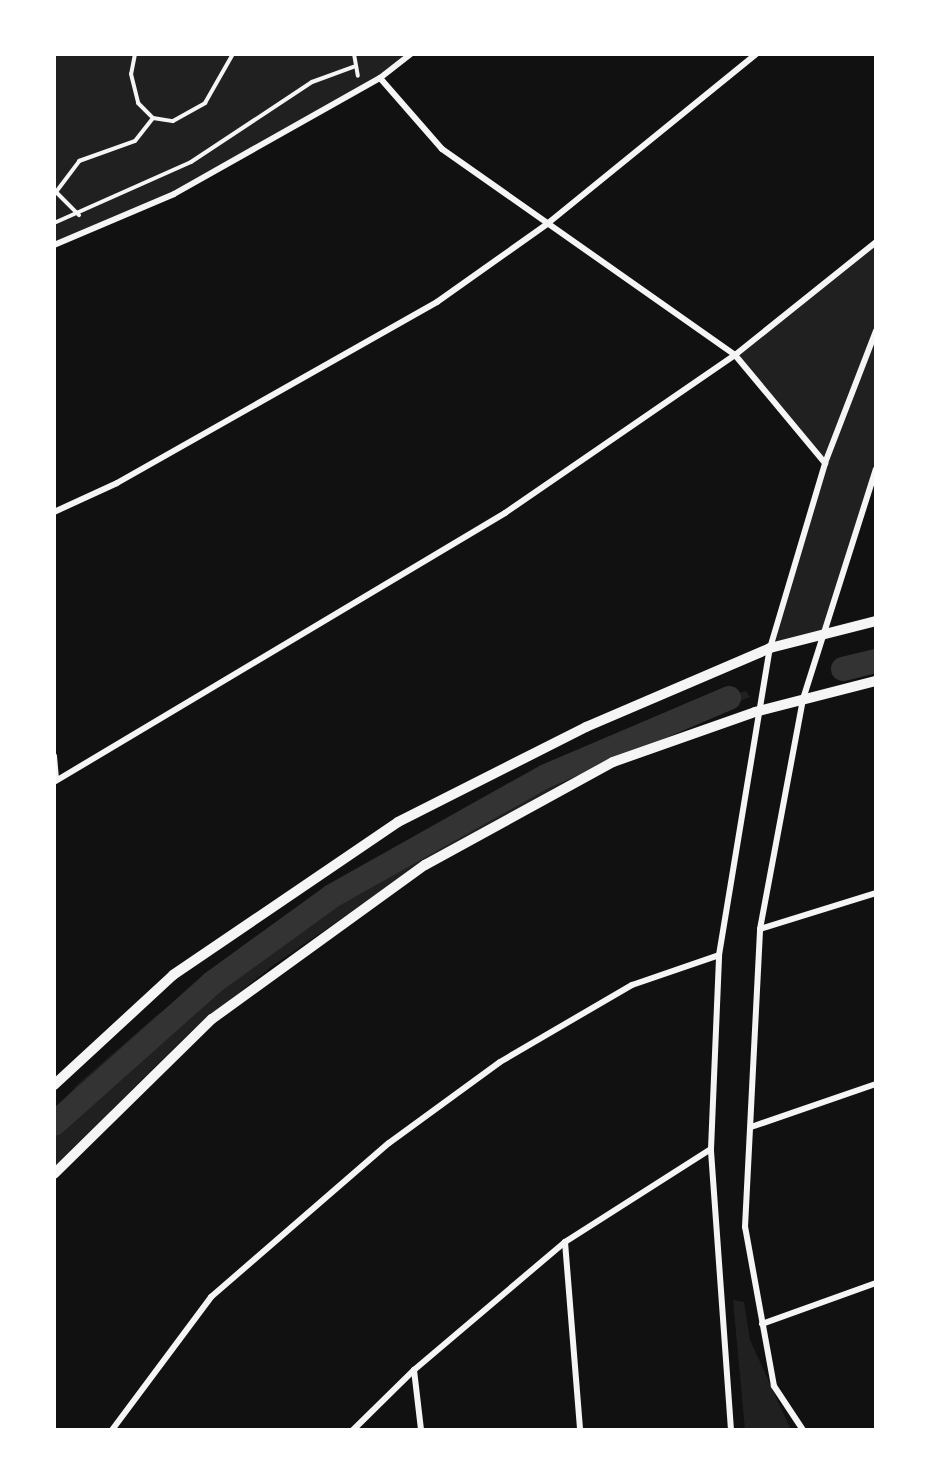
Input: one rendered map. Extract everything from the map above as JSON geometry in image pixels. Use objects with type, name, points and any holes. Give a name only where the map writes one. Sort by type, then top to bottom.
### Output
[{"type":"street","points":[[54,245],[174,194],[380,78],[411,54]]},
{"type":"street","points":[[54,512],[117,483],[437,302],[547,224],[756,54]]},
{"type":"street","points":[[380,78],[442,149],[735,355],[825,463]]},
{"type":"street","points":[[54,756],[55,781],[505,513],[735,355],[876,242]]},
{"type":"street","points":[[731,1430],[711,1149],[719,956],[755,712],[770,648],[825,463],[876,331]]},
{"type":"street","points":[[803,1430],[774,1386],[745,1227],[760,929],[803,699],[822,633],[876,469]]},
{"type":"street","points":[[54,1085],[173,975],[398,822],[586,727],[770,648],[876,621]]},
{"type":"street","points":[[54,1174],[212,1019],[425,865],[612,762],[755,712],[876,681]]},
{"type":"street","points":[[760,929],[876,893]]},
{"type":"street","points":[[112,1430],[211,1297],[389,1143],[500,1062],[632,985],[719,956]]},
{"type":"street","points":[[751,1127],[876,1084]]},
{"type":"street","points":[[353,1430],[414,1370],[565,1242],[711,1149]]},
{"type":"street","points":[[565,1242],[580,1430]]},
{"type":"street","points":[[762,1324],[876,1282]]},
{"type":"street","points":[[414,1370],[421,1430]]},
{"type":"path","points":[[135,54],[132,88],[153,118],[173,122],[193,115],[233,54]]},
{"type":"path","points":[[54,224],[79,215],[191,162],[312,82],[353,67]]},
{"type":"path","points":[[79,215],[55,191],[79,161],[135,141],[153,118]]},
{"type":"shaded area","points":[[54,54],[411,54],[380,78],[174,194],[54,245]]},
{"type":"shaded area","points":[[876,242],[876,469],[822,633],[770,648],[825,463],[735,355]]},
{"type":"shaded area","points":[[876,654],[876,671],[840,679],[836,673],[844,662]]},
{"type":"shaded area","points":[[746,691],[750,697],[614,754],[422,863],[271,967],[190,1032],[54,1167],[54,1110],[78,1084],[156,1016],[321,897],[514,790],[692,706]]},
{"type":"shaded area","points":[[733,1300],[744,1302],[750,1340],[791,1430],[745,1430]]},
{"type":"waterway","points":[[843,669],[876,661]]},
{"type":"waterway","points":[[54,1124],[212,983],[332,896],[546,776],[729,698]]}]
